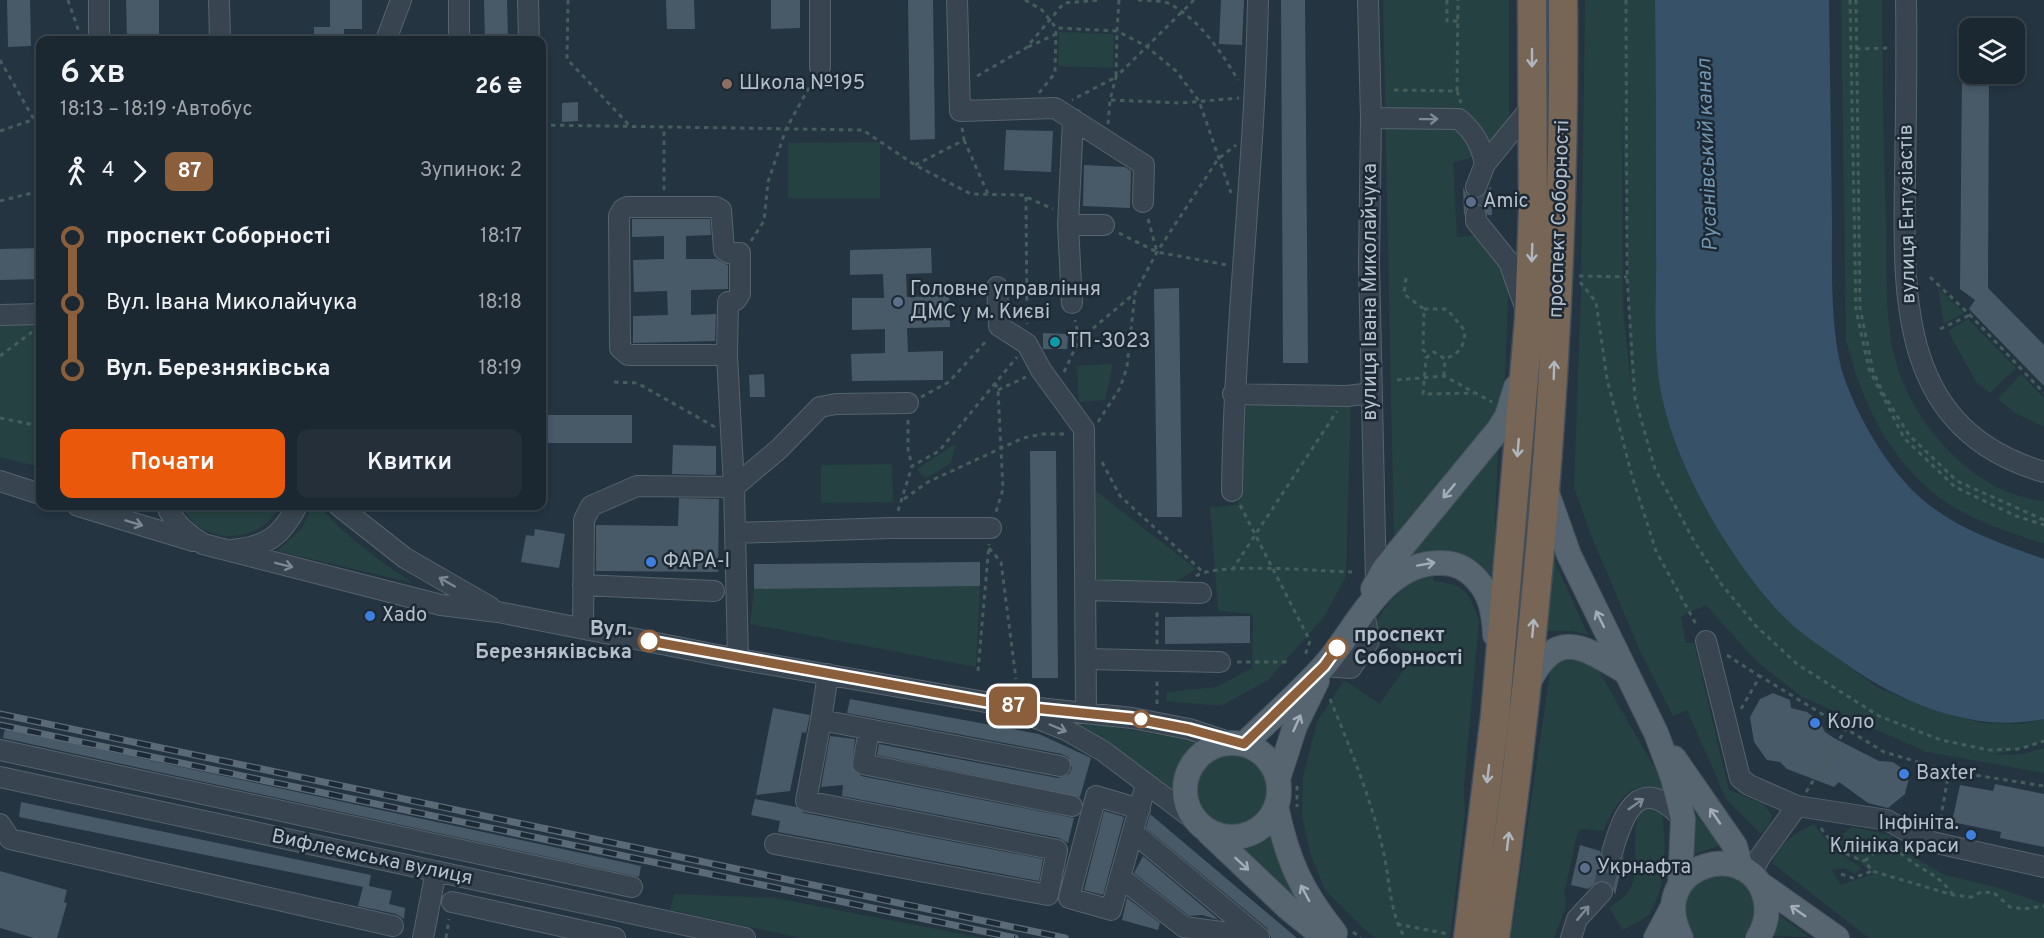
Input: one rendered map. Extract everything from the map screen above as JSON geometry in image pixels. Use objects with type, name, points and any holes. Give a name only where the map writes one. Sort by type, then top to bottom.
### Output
[{"type":"highway","name":"проспект Соборності","points":[[1495,938],[1487,898],[1496,716],[1529,319],[1533,212],[1532,0]]},
{"type":"highway","name":"проспект Соборності","points":[[1460,937],[1487,898],[1527,686],[1553,386],[1564,122],[1563,0]]},
{"type":"main road","name":"вулиця Івана Миколайчука","points":[[1364,611],[1384,569],[1476,460],[1507,416],[1526,350]]},
{"type":"main road","points":[[1545,487],[1569,555],[1656,733],[1673,778],[1683,819],[1680,885],[1672,908],[1656,938]]},
{"type":"main road","name":"вулиця Івана Миколайчука","points":[[1287,810],[1287,779],[1294,726],[1324,666],[1364,611],[1396,578],[1411,567],[1430,562],[1449,563],[1466,570],[1487,592],[1494,618],[1496,716]]},
{"type":"main road","points":[[1527,686],[1537,666],[1555,648],[1572,646],[1595,654],[1626,672]]},
{"type":"main road","name":"вулиця Івана Миколайчука","points":[[1238,743],[1324,666]]},
{"type":"main road","points":[[1656,733],[1735,846],[1750,875],[1765,896],[1766,924],[1758,938]]},
{"type":"main road","points":[[1287,779],[1266,757],[1238,743],[1209,750],[1192,766],[1186,781],[1186,797],[1190,812],[1200,824],[1288,908],[1337,934]]},
{"type":"main road","points":[[1200,824],[1220,835],[1243,836],[1257,830],[1269,819],[1287,810]]},
{"type":"main road","points":[[1287,810],[1281,831],[1304,889],[1315,908],[1337,934]]},
{"type":"main road","points":[[1680,885],[1689,874],[1714,863],[1750,875],[1837,938]]},
{"type":"main road","points":[[1672,908],[1674,924],[1681,938]]},
{"type":"street","points":[[99,0],[99,36]]},
{"type":"street","points":[[219,0],[220,36]]},
{"type":"street","points":[[388,36],[401,0]]},
{"type":"street","points":[[459,0],[459,36]]},
{"type":"street","points":[[528,0],[529,36]]},
{"type":"street","points":[[820,0],[820,67]]},
{"type":"street","points":[[957,0],[960,111],[1055,108],[1144,165],[1143,202]]},
{"type":"street","points":[[1232,491],[1233,394],[1254,131],[1252,97],[1258,0]]},
{"type":"street","name":"вулиця Івана Миколайчука","points":[[1368,0],[1371,118],[1369,262],[1376,584]]},
{"type":"street","name":"вулиця Ентузіастів","points":[[1906,0],[1904,250],[1910,318],[1918,356],[1935,392],[1958,423],[1985,446],[2015,463],[2044,472]]},
{"type":"street","points":[[1476,187],[1485,164],[1533,105]]},
{"type":"street","points":[[1371,118],[1459,119],[1472,130],[1481,146],[1485,164]]},
{"type":"street","points":[[1072,119],[1069,220],[1072,303]]},
{"type":"street","points":[[727,355],[628,355],[620,348],[620,212],[627,207],[719,208],[723,213],[724,250],[729,253],[740,253],[740,294],[736,300],[728,302],[727,355],[734,487],[738,658]]},
{"type":"street","points":[[1476,215],[1476,221],[1509,262],[1529,319]]},
{"type":"street","points":[[1069,220],[1104,225]]},
{"type":"street","points":[[997,287],[999,326],[1027,344],[1041,370],[1084,429],[1086,712]]},
{"type":"street","points":[[0,315],[36,314]]},
{"type":"street","points":[[1233,394],[1347,396],[1372,393]]},
{"type":"street","points":[[583,628],[584,520],[591,506],[637,486],[734,487],[779,449],[820,407],[836,404],[908,404]]},
{"type":"street","points":[[0,481],[36,484]]},
{"type":"street","points":[[0,481],[36,493]]},
{"type":"street","points":[[91,510],[228,551],[441,605],[498,612],[738,658],[1004,705],[1086,712],[1189,729],[1238,743]]},
{"type":"street","points":[[169,510],[173,519],[186,532],[203,544]]},
{"type":"street","points":[[228,551],[252,548],[269,541],[286,527],[295,510]]},
{"type":"street","points":[[344,510],[405,558],[498,612]]},
{"type":"street","points":[[735,532],[891,528],[990,538]]},
{"type":"street","points":[[583,585],[714,591]]},
{"type":"street","points":[[1086,590],[1201,592]]},
{"type":"street","points":[[1706,641],[1740,778],[1749,785],[1800,796],[1887,820],[1923,840],[2044,867]]},
{"type":"street","points":[[1086,659],[1220,662]]},
{"type":"street","points":[[775,844],[1048,896],[1057,850],[806,801],[828,674]]},
{"type":"street","points":[[1004,705],[1066,730],[1103,751],[1200,824]]},
{"type":"street","points":[[821,720],[1060,766]]},
{"type":"street","points":[[869,730],[863,764],[1072,806]]},
{"type":"street","points":[[0,750],[632,887]]},
{"type":"street","name":"Вифлеємська вулиця","points":[[0,777],[745,938]]},
{"type":"street","points":[[1140,809],[1096,796],[1069,898],[1111,910],[1140,809],[1146,784]]},
{"type":"street","points":[[1750,875],[1800,796]]},
{"type":"street","points":[[1612,854],[1624,817],[1631,805],[1642,799],[1654,797],[1683,819]]},
{"type":"street","points":[[0,824],[10,839],[393,926]]},
{"type":"street","points":[[1120,877],[1184,927],[1259,937],[1133,832]]},
{"type":"street","points":[[423,938],[436,872]]},
{"type":"street","points":[[1571,938],[1577,919],[1602,892]]},
{"type":"street","points":[[452,902],[607,937],[609,908]]},
{"type":"path","points":[[68,0],[80,35]]},
{"type":"path","points":[[568,0],[567,59],[631,126]]},
{"type":"path","points":[[1025,0],[1049,18],[1056,28],[1055,73],[1025,109]]},
{"type":"path","points":[[1026,48],[1064,3],[1101,0]]},
{"type":"path","points":[[1107,141],[1110,100],[1116,77],[1119,0]]},
{"type":"path","points":[[1110,100],[1199,101],[1252,97],[1217,45],[1180,12],[1170,4],[1138,0]]},
{"type":"path","points":[[1055,108],[1116,77],[1194,0]]},
{"type":"path","points":[[1447,0],[1447,21],[1458,21]]},
{"type":"path","points":[[1394,90],[1457,91],[1458,0]]},
{"type":"path","points":[[1626,0],[1627,277],[1635,398],[1655,469],[1694,541],[1722,585],[1756,626],[1797,664],[1879,716],[1941,740],[1989,750],[2020,750],[2044,741]]},
{"type":"path","points":[[1056,28],[1116,31],[1146,46],[1176,71],[1199,101],[1229,190],[1247,213]]},
{"type":"path","points":[[960,86],[1026,48],[1056,34]]},
{"type":"path","points":[[1856,49],[1887,48]]},
{"type":"path","points":[[0,60],[35,119],[0,131]]},
{"type":"path","points":[[740,253],[757,235],[764,221],[768,182],[786,129],[798,112],[820,67]]},
{"type":"path","points":[[960,111],[964,140],[988,194]]},
{"type":"path","points":[[546,125],[863,129],[915,165],[971,194],[1026,197],[1069,220]]},
{"type":"path","points":[[664,127],[664,207]]},
{"type":"path","points":[[904,499],[928,482],[1023,438],[1043,434],[1077,434],[1095,426],[1120,388],[1127,367],[1136,293],[1156,252],[1218,159],[1254,131]]},
{"type":"path","points":[[915,165],[964,140]]},
{"type":"path","points":[[0,201],[36,192]]},
{"type":"path","points":[[912,466],[939,451],[1027,344],[1026,197]]},
{"type":"path","points":[[1143,202],[1156,252]]},
{"type":"path","points":[[1104,225],[1156,252],[1243,268]]},
{"type":"path","points":[[1627,277],[1575,276],[1596,302],[1607,379],[1632,476],[1656,551],[1688,613],[1706,641],[1884,752],[1949,771],[2044,786]]},
{"type":"path","points":[[1930,277],[1970,315],[2044,393]]},
{"type":"path","points":[[1406,278],[1404,294],[1424,309],[1447,309],[1465,331],[1464,345],[1457,354],[1445,359]]},
{"type":"path","points":[[1056,390],[1079,340],[1136,293]]},
{"type":"path","points":[[1072,303],[1079,340]]},
{"type":"path","points":[[1424,309],[1423,350],[1429,355]]},
{"type":"path","points":[[1940,329],[1970,315]]},
{"type":"path","points":[[891,528],[904,499],[912,466],[908,449],[908,404],[949,382],[999,326]]},
{"type":"path","points":[[0,356],[36,329]]},
{"type":"path","points":[[1443,376],[1447,366],[1445,359],[1440,353],[1434,352],[1426,358],[1423,394],[1475,393]]},
{"type":"path","points":[[998,390],[1041,370]]},
{"type":"path","points":[[1397,380],[1443,376],[1492,402]]},
{"type":"path","points":[[614,382],[637,382],[717,428]]},
{"type":"path","points":[[1232,570],[1347,396]]},
{"type":"path","points":[[0,418],[36,425]]},
{"type":"path","points":[[1100,458],[1120,496],[1203,572]]},
{"type":"path","points":[[1232,491],[1276,570],[1310,641]]},
{"type":"path","points":[[990,538],[1001,562],[1016,679]]},
{"type":"path","points":[[1172,592],[1203,572],[1232,570],[1352,572]]},
{"type":"path","points":[[1220,662],[1290,662]]},
{"type":"path","points":[[1738,716],[1760,676]]},
{"type":"path","points":[[1323,703],[1328,694],[1360,776],[1383,849],[1397,924],[1405,938]]},
{"type":"path","points":[[1846,729],[1800,796],[1818,802],[1818,821],[1832,845],[1847,856],[1865,861],[1872,871]]},
{"type":"path","points":[[1938,833],[1949,771]]},
{"type":"path","points":[[1287,779],[1287,810]]},
{"type":"path","points":[[1865,861],[1883,844],[1894,846],[1907,859],[1943,880],[1953,896]]},
{"type":"path","points":[[1841,874],[1853,878],[1872,871],[1953,896],[1972,897],[1981,892],[1994,893],[2010,907],[2024,909],[2044,906]]},
{"type":"path","points":[[1397,924],[1460,937]]},
{"type":"path","points":[[1337,934],[1361,938]]},
{"type":"green space","points":[[1383,0],[1509,0],[1509,124],[1490,151],[1453,163],[1457,237],[1478,235],[1509,280],[1504,398],[1473,453],[1394,544]]},
{"type":"green space","points":[[1585,0],[1655,0],[1657,287],[1662,396],[1833,655],[1878,688],[1931,709],[1982,723],[2022,724],[2044,719],[2044,741],[1991,755],[2022,754],[2044,748],[2044,773],[1927,752],[1802,697],[1756,661],[1706,605],[1681,616],[1686,643],[1694,643],[1729,790],[1764,804],[1772,816],[1769,825],[1761,834],[1726,799],[1687,710],[1673,716],[1640,651],[1591,535],[1574,488],[1581,292]],"holes":[[[1622,104],[1631,385],[1623,309]]]},
{"type":"green space","points":[[1841,0],[1882,0],[1886,276],[1891,342],[1903,383],[1915,407],[1931,430],[1970,470],[1993,485],[2018,496],[2044,501],[2044,544],[1964,513],[1951,506],[1921,482],[1891,447],[1860,385],[1846,340]]},
{"type":"green space","points":[[1059,32],[1114,34],[1113,68],[1058,66]]},
{"type":"green space","points":[[880,142],[880,198],[788,198],[788,143]]},
{"type":"green space","points":[[1938,288],[1964,313],[1944,324]]},
{"type":"green space","points":[[0,318],[36,318],[36,466],[0,457]]},
{"type":"green space","points":[[1968,319],[2016,368],[1990,393],[1976,382],[1948,331]]},
{"type":"green space","points":[[1113,364],[1105,400],[1079,402],[1077,366]]},
{"type":"green space","points":[[2021,374],[2044,398],[2044,427],[2015,413],[1998,399]]},
{"type":"green space","points":[[1351,400],[1346,576],[1324,617],[1267,681],[1221,706],[1166,701],[1167,692],[1217,687],[1252,668],[1253,614],[1218,611],[1210,507],[1238,505],[1247,402]]},
{"type":"green space","points":[[956,443],[951,463],[925,479],[917,469]]},
{"type":"green space","points":[[1498,448],[1493,577],[1471,560],[1449,553],[1425,553],[1399,562]]},
{"type":"green space","points":[[892,464],[893,502],[821,503],[821,465]]},
{"type":"green space","points":[[1096,491],[1196,569],[1167,588],[1095,582]]},
{"type":"green space","points":[[185,510],[277,510],[271,519],[259,528],[245,534],[231,536],[203,529]]},
{"type":"green space","points":[[310,510],[323,510],[363,547],[413,583],[277,551],[302,528]]},
{"type":"green space","points":[[1553,557],[1588,635],[1572,631],[1548,631]]},
{"type":"green space","points":[[1432,570],[1434,581],[1445,582],[1465,592],[1479,620],[1464,786],[1465,813],[1450,938],[1376,938],[1325,890],[1310,853],[1302,816],[1303,777],[1317,722],[1344,680],[1380,704],[1412,657],[1373,629],[1383,611],[1405,586]]},
{"type":"green space","points":[[980,586],[976,667],[750,624],[754,589]]},
{"type":"green space","points":[[1567,652],[1596,666],[1671,796],[1658,789],[1637,788],[1621,800],[1603,831],[1582,829],[1578,831],[1564,893],[1566,907],[1554,938],[1511,938],[1550,672],[1557,658]]},
{"type":"green space","points":[[1052,717],[1204,742],[1180,766],[1175,780],[1174,799]]},
{"type":"green space","points":[[1231,753],[1245,756],[1257,764],[1265,776],[1268,790],[1265,804],[1257,816],[1245,824],[1231,827],[1217,824],[1205,816],[1197,804],[1194,790],[1197,776],[1205,764],[1217,756]]},
{"type":"green space","points":[[1645,806],[1655,806],[1662,812],[1665,852],[1662,879],[1655,904],[1648,916],[1623,930],[1609,908],[1630,889],[1635,869],[1637,822]]},
{"type":"green space","points":[[1691,808],[1712,835],[1724,844],[1692,855]]},
{"type":"green space","points":[[1814,824],[1835,849],[1862,868],[1855,874],[1844,868],[1832,870],[1841,885],[1873,874],[1834,840],[1852,827],[1890,835],[1909,854],[1945,875],[1996,887],[2044,904],[2044,938],[1869,938],[1772,863],[1789,839]]},
{"type":"green space","points":[[1275,831],[1303,909],[1237,851],[1257,845]]},
{"type":"green space","points":[[1731,874],[1747,885],[1753,895],[1756,915],[1752,927],[1744,938],[1694,938],[1685,926],[1683,901],[1697,879]]},
{"type":"green space","points":[[674,894],[775,898],[983,938],[802,938],[670,910]]},
{"type":"green space","points":[[1779,915],[1809,937],[1773,936]]},
{"type":"water","name":"Русанівський канал","points":[[1655,0],[1829,0],[1833,301],[1836,342],[1844,377],[1857,409],[1876,443],[1898,474],[1922,499],[1935,510],[1964,527],[2044,559],[2044,719],[1994,722],[1969,719],[1920,705],[1874,682],[1814,642],[1778,611],[1741,565],[1707,511],[1692,482],[1669,425],[1657,361]]},
{"type":"building","points":[[7,0],[30,0],[31,46],[8,47]]},
{"type":"building","points":[[126,0],[159,0],[159,36],[127,36]]},
{"type":"building","points":[[330,0],[362,0],[362,29],[344,29],[344,36],[314,36],[314,27],[330,27]]},
{"type":"building","points":[[484,0],[507,0],[508,36],[485,36]]},
{"type":"building","points":[[666,0],[694,0],[695,29],[667,29]]},
{"type":"building","points":[[771,0],[800,0],[800,28],[771,29]]},
{"type":"building","points":[[908,0],[933,0],[935,139],[910,140]]},
{"type":"building","points":[[1221,0],[1244,0],[1242,45],[1219,44]]},
{"type":"building","points":[[1281,0],[1305,0],[1308,363],[1283,363]]},
{"type":"building","points":[[1962,84],[1989,84],[1988,288],[2044,345],[2044,386],[1969,309],[1975,300],[1960,289]]},
{"type":"building","points":[[578,102],[578,121],[562,122],[562,103]]},
{"type":"building","points":[[1006,130],[1053,131],[1051,172],[1004,170]]},
{"type":"building","points":[[1084,165],[1125,167],[1131,171],[1130,208],[1083,206]]},
{"type":"building","points":[[1491,186],[1492,215],[1488,215],[1482,205],[1475,203],[1466,209],[1464,216],[1463,187],[1467,195],[1477,199],[1484,196]]},
{"type":"building","points":[[632,219],[710,219],[711,235],[686,236],[686,259],[716,259],[728,265],[728,289],[691,290],[691,315],[716,314],[715,341],[633,343],[633,316],[668,315],[667,291],[634,292],[633,260],[664,259],[664,236],[632,237]]},
{"type":"building","points":[[36,248],[36,279],[0,280],[0,249]]},
{"type":"building","points":[[931,248],[932,273],[906,274],[907,297],[949,296],[950,327],[907,328],[908,352],[943,351],[943,380],[852,381],[851,354],[885,353],[885,329],[852,330],[852,298],[884,298],[883,274],[850,275],[850,250]]},
{"type":"building","points":[[1179,288],[1182,517],[1157,517],[1154,289]]},
{"type":"building","name":"ТП-3023","points":[[1043,333],[1068,334],[1067,349],[1043,349]]},
{"type":"building","points":[[764,374],[765,397],[750,397],[749,375]]},
{"type":"building","points":[[546,415],[632,415],[632,443],[546,443]]},
{"type":"building","points":[[673,445],[716,446],[716,475],[672,474]]},
{"type":"building","points":[[1030,451],[1056,451],[1058,678],[1032,678]]},
{"type":"building","points":[[679,498],[719,499],[718,572],[596,571],[596,525],[678,526]]},
{"type":"building","points":[[535,529],[565,534],[559,568],[521,562],[526,535],[534,536]]},
{"type":"building","points":[[980,562],[980,586],[754,589],[754,564]]},
{"type":"building","points":[[1250,616],[1250,643],[1165,644],[1165,617]]},
{"type":"building","points":[[1773,693],[1790,700],[1791,708],[1807,712],[1820,722],[1825,732],[1834,738],[1879,761],[1893,762],[1910,774],[1905,794],[1888,808],[1868,803],[1839,782],[1834,787],[1787,769],[1780,762],[1767,760],[1754,742],[1750,717],[1760,699]]},
{"type":"building","points":[[850,699],[1039,734],[1091,758],[1080,797],[877,755],[879,744],[1058,778],[1069,774],[1072,768],[1068,757],[1062,754],[847,713]]},
{"type":"building","points":[[773,708],[810,715],[806,733],[802,732],[790,791],[756,795]]},
{"type":"building","points":[[5,729],[641,866],[639,877],[3,738]]},
{"type":"building","points":[[830,736],[855,739],[852,767],[861,776],[1074,818],[1068,843],[1059,838],[842,796],[843,785],[821,787]]},
{"type":"building","points":[[1995,784],[2044,794],[2044,847],[2000,838],[2001,832],[1952,822],[1960,785],[1993,791]]},
{"type":"building","points":[[755,799],[796,807],[804,813],[1043,859],[1039,881],[778,832],[780,821],[751,815]]},
{"type":"building","points":[[21,802],[371,875],[369,886],[392,891],[389,904],[405,908],[404,919],[396,914],[358,906],[363,887],[19,817]]},
{"type":"building","points":[[1104,811],[1124,817],[1103,895],[1084,890]]},
{"type":"building","points":[[1150,814],[1297,938],[1271,938],[1267,928],[1146,828]]},
{"type":"building","points":[[1580,845],[1600,851],[1603,861],[1609,865],[1620,862],[1624,856],[1615,895],[1611,884],[1605,880],[1598,881],[1588,889],[1571,885]]},
{"type":"building","points":[[1143,856],[1219,920],[1202,915],[1189,916],[1134,873]]},
{"type":"building","points":[[0,871],[67,890],[64,902],[67,903],[57,938],[34,938],[0,928]]},
{"type":"building","points":[[1127,898],[1160,923],[1158,930],[1122,920]]},
{"type":"tunnel","points":[[1476,187],[1476,215]]},
{"type":"tunnel","points":[[1602,892],[1612,853]]},
{"type":"railway","points":[[0,714],[1065,938]]},
{"type":"railway","points":[[0,725],[1015,938]]},
{"type":"bus line","name":"87","points":[[649,641],[1004,705],[1132,718],[1189,729],[1232,743],[1244,744],[1324,666],[1337,648]]},
{"type":"place","name":"Школа №195","points":[[727,84]]},
{"type":"place","name":"Amic","points":[[1471,202]]},
{"type":"place","name":"Головне управління ДМС у м. Києві","points":[[898,302]]},
{"type":"place","name":"ТП-3023","points":[[1055,342]]},
{"type":"place","name":"ФАРА-І","points":[[651,562]]},
{"type":"place","name":"Xado","points":[[370,616]]},
{"type":"place","name":"Вул. Березняківська","points":[[649,641]]},
{"type":"place","name":"проспект Соборності","points":[[1337,648]]},
{"type":"place","name":"Коло","points":[[1815,723]]},
{"type":"place","name":"Baxter","points":[[1904,774]]},
{"type":"place","name":"Інфініта. Клініка краси","points":[[1971,835]]},
{"type":"place","name":"Укрнафта","points":[[1585,868]]}]
